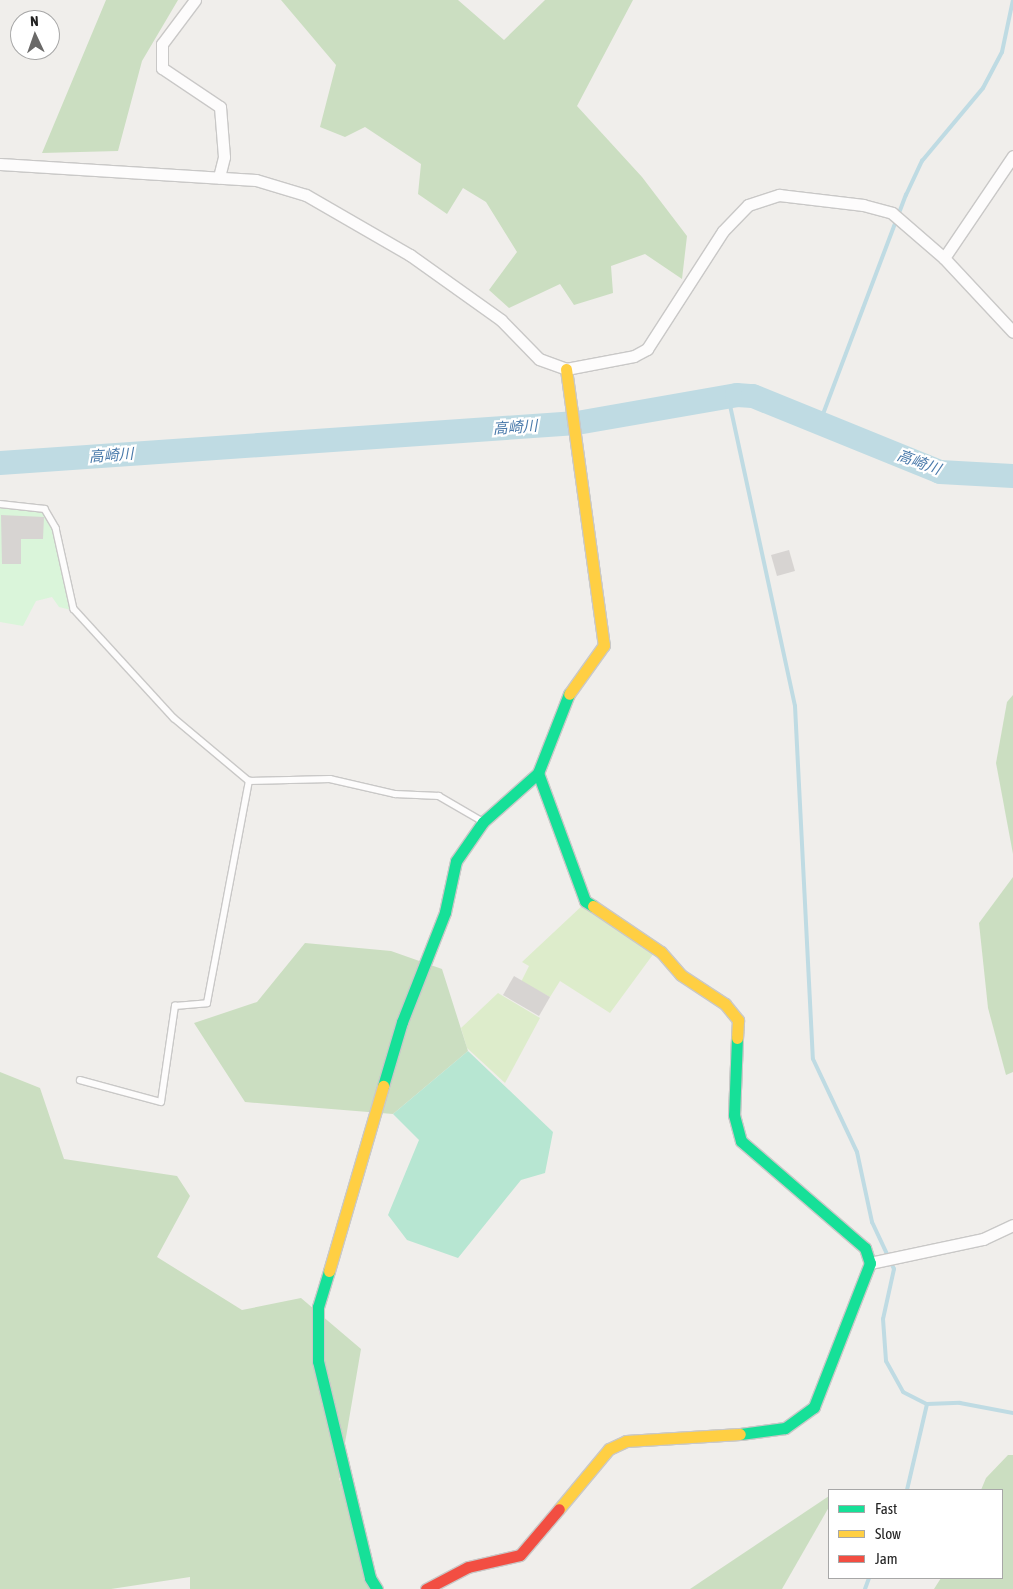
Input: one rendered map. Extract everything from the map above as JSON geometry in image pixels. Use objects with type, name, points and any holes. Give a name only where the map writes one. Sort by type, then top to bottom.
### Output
[{"type":"street","points":[[195,0],[162,44],[162,68],[220,107],[224,158],[219,177]]},
{"type":"street","points":[[944,258],[1013,156]]},
{"type":"street","points":[[0,164],[219,177],[277,185],[336,209],[501,320],[539,360],[566,369],[634,356],[646,349],[723,231],[748,205],[766,197],[801,197],[892,213],[944,258],[1013,332]]},
{"type":"street","points":[[377,1589],[370,1578],[318,1360],[318,1306],[402,1022],[445,912],[456,861],[483,822],[538,773],[570,693],[604,645],[606,632],[566,369]]},
{"type":"street","points":[[426,1589],[468,1567],[520,1555],[609,1449],[626,1441],[705,1439],[785,1428],[799,1420],[814,1407],[870,1263],[865,1248],[741,1141],[734,1115],[741,1029],[738,1020],[724,1004],[681,974],[661,952],[585,901],[538,773]]},
{"type":"street","points":[[870,1263],[983,1239],[1013,1225]]},
{"type":"lane","points":[[0,504],[46,509],[56,528],[74,609],[174,718],[250,781],[330,779],[395,794],[439,796],[483,822]]},
{"type":"lane","points":[[80,1080],[160,1102],[175,1006],[207,1003],[250,781]]},
{"type":"green space","points":[[106,0],[178,0],[142,61],[118,151],[42,153]]},
{"type":"green space","points":[[281,0],[458,0],[504,40],[545,0],[633,0],[577,106],[642,177],[687,236],[682,279],[645,254],[611,266],[613,293],[574,305],[560,284],[509,308],[489,290],[517,252],[486,202],[463,188],[447,214],[418,194],[421,164],[365,127],[345,137],[320,127],[336,65]]},
{"type":"green space","points":[[0,506],[44,511],[54,527],[71,610],[59,607],[52,597],[36,601],[23,626],[0,622]]},
{"type":"green space","points":[[1013,695],[1013,854],[996,763],[1007,702]]},
{"type":"green space","points":[[1013,877],[1013,1072],[1006,1075],[988,1008],[979,923]]},
{"type":"green space","points":[[585,903],[657,949],[610,1013],[560,981],[550,997],[521,982],[529,966],[522,962]]},
{"type":"green space","points":[[305,943],[391,951],[442,969],[468,1051],[393,1114],[245,1102],[194,1023],[257,1002]]},
{"type":"green space","points":[[498,993],[540,1018],[505,1083],[467,1048],[461,1028]]},
{"type":"green space","points":[[468,1051],[553,1132],[545,1173],[521,1180],[458,1258],[407,1240],[388,1215],[419,1140],[393,1114]]},
{"type":"green space","points":[[0,1072],[40,1088],[64,1159],[177,1176],[190,1196],[157,1257],[242,1310],[301,1298],[361,1349],[339,1478],[373,1589],[190,1589],[190,1577],[111,1589],[0,1589]]},
{"type":"green space","points":[[1008,1455],[1013,1455],[1013,1589],[934,1589],[940,1579],[1003,1579],[1003,1489],[981,1489],[986,1478]]},
{"type":"green space","points":[[828,1497],[828,1509],[782,1589],[690,1589]]},
{"type":"building","points":[[1,515],[44,517],[43,539],[21,539],[21,564],[2,564]]},
{"type":"building","points":[[789,550],[795,571],[777,576],[771,555]]},
{"type":"building","points":[[514,976],[550,997],[539,1016],[503,995]]},
{"type":"waterway","points":[[820,422],[906,195],[922,161],[983,88],[1002,52],[1013,0]]},
{"type":"waterway","name":"高崎川","points":[[0,463],[577,423],[737,395],[753,396],[940,472],[1013,476]]},
{"type":"waterway","points":[[728,396],[795,706],[813,1059],[857,1152],[872,1222],[894,1269],[883,1319],[886,1361],[903,1392],[927,1404],[960,1403],[1013,1413]]},
{"type":"waterway","points":[[907,1489],[927,1404]]},
{"type":"waterway","points":[[865,1589],[869,1579]]},
{"type":"traffic: fast","points":[[383,1086],[402,1022],[445,912],[456,861],[483,822],[538,773],[569,694]]},
{"type":"traffic: fast","points":[[538,773],[585,901],[593,906]]},
{"type":"traffic: fast","points":[[737,1038],[734,1115],[741,1141],[865,1248],[870,1263],[814,1407],[785,1428],[740,1434]]},
{"type":"traffic: fast","points":[[329,1271],[318,1307],[318,1361],[370,1578],[377,1589]]},
{"type":"traffic: slow","points":[[566,369],[604,645],[569,694]]},
{"type":"traffic: slow","points":[[593,906],[661,952],[681,975],[725,1004],[738,1020],[737,1038]]},
{"type":"traffic: slow","points":[[329,1271],[383,1086]]},
{"type":"traffic: slow","points":[[559,1509],[609,1449],[626,1441],[740,1434]]},
{"type":"traffic: jam","points":[[426,1589],[468,1567],[520,1555],[559,1509]]}]
